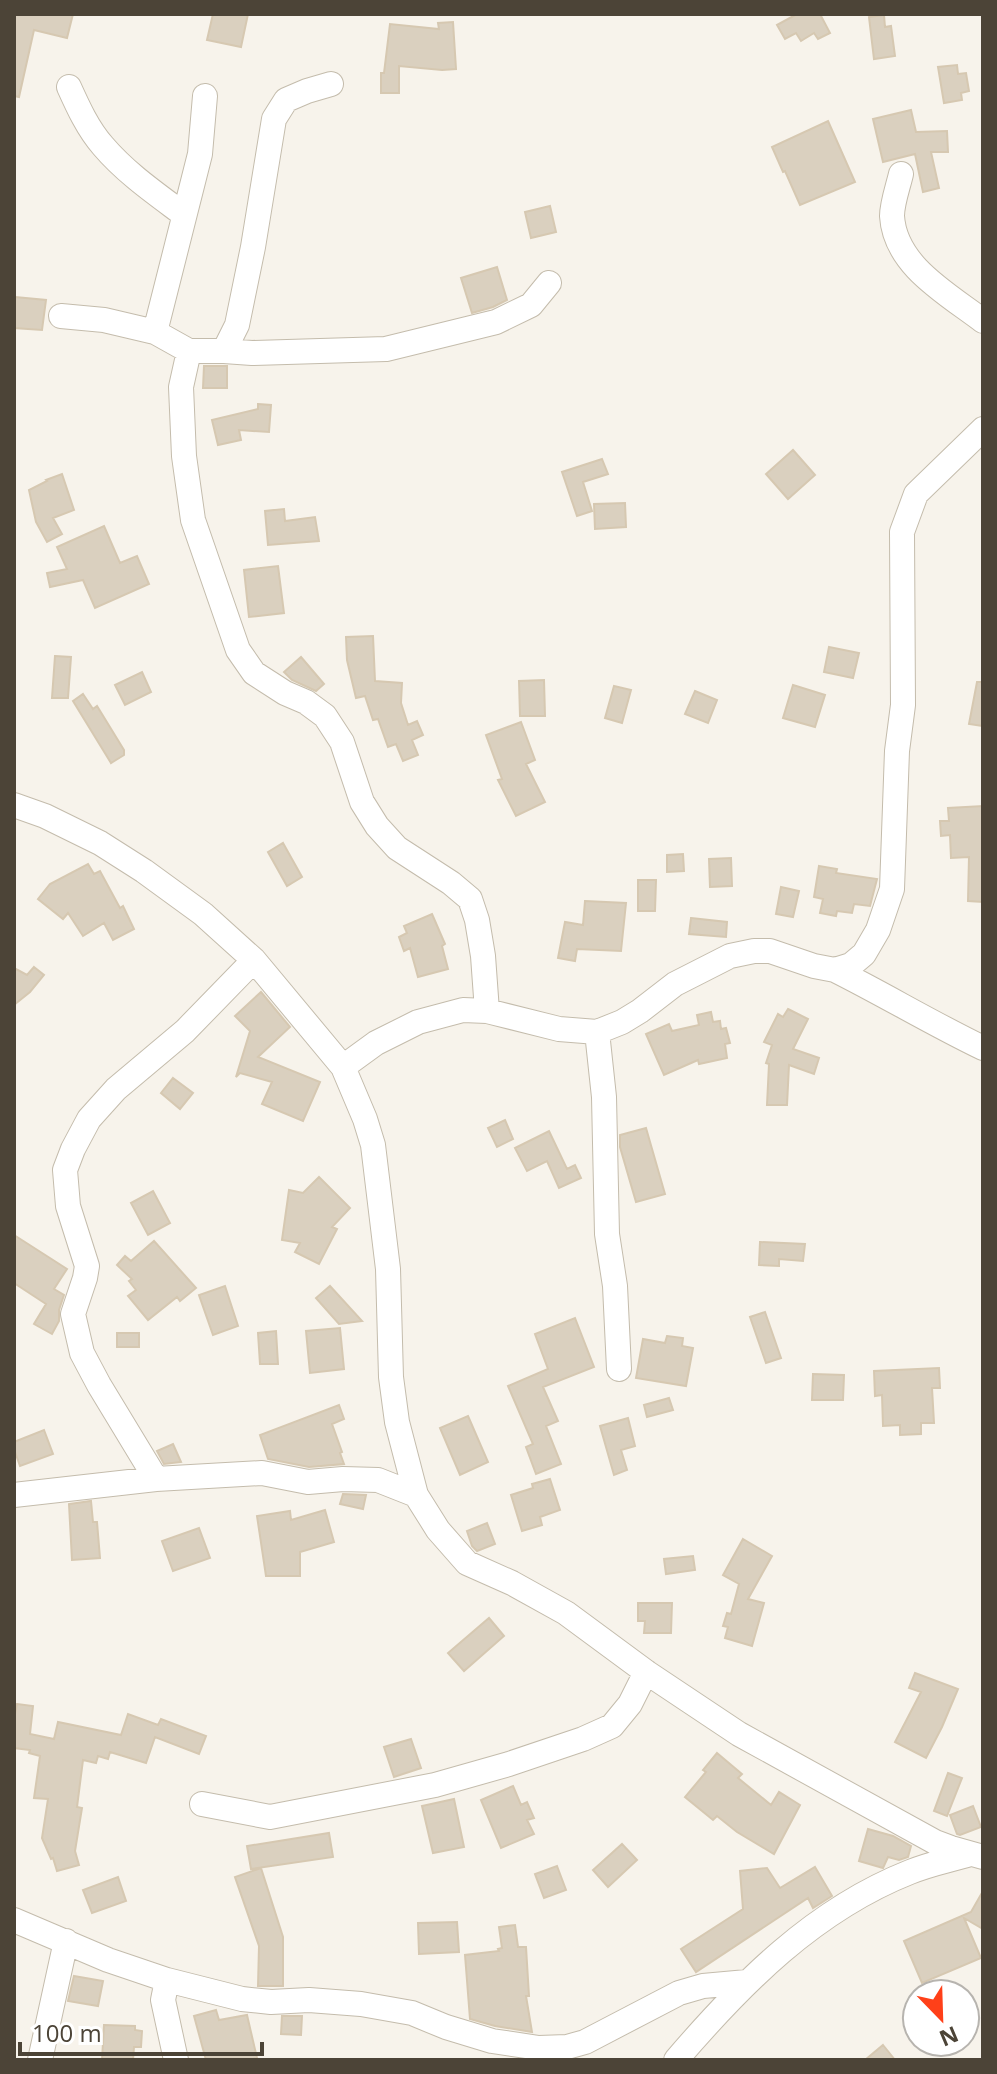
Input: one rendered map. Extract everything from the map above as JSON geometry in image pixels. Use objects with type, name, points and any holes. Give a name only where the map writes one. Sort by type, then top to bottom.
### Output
[{"type":"street","points":[[224,351],[237,325],[274,119],[286,100],[331,84]]},
{"type":"street","points":[[69,87],[82,115],[102,145],[133,177],[183,214]]},
{"type":"street","points":[[155,332],[200,154],[205,96]]},
{"type":"street","points":[[901,174],[892,213],[895,236],[916,269],[983,321]]},
{"type":"street","points":[[61,316],[104,320],[155,332],[189,351],[252,353],[386,349],[496,322],[531,305],[549,283]]},
{"type":"street","points":[[189,351],[181,387],[184,456],[193,520],[238,650],[254,673],[325,716],[342,742],[362,802],[377,826],[397,848],[470,899],[483,956],[487,1011]]},
{"type":"street","points":[[835,970],[851,965],[864,954],[878,930],[892,889],[897,751],[903,705],[902,532],[916,494],[983,429]]},
{"type":"street","points":[[14,805],[45,816],[100,843],[203,914],[254,960],[343,1067],[373,1145],[388,1269],[391,1377],[397,1422],[416,1495],[438,1530],[467,1563],[512,1583],[566,1613],[646,1672],[739,1734],[817,1779],[935,1842],[979,1853]]},
{"type":"street","points":[[343,1067],[376,1043],[418,1022],[463,1010],[487,1011],[559,1029],[597,1032],[640,1011],[675,984],[730,956],[754,951],[770,951],[835,970],[983,1048]]},
{"type":"street","points":[[156,1479],[82,1353],[73,1314],[87,1266],[68,1206],[65,1170],[89,1119],[116,1089],[185,1031],[254,960]]},
{"type":"street","points":[[597,1032],[604,1097],[607,1234],[615,1286],[619,1369]]},
{"type":"street","points":[[14,1495],[156,1479],[262,1473],[308,1482],[378,1480],[416,1495]]},
{"type":"street","points":[[202,1804],[270,1817],[435,1785],[509,1764],[612,1726],[630,1704],[646,1672]]},
{"type":"street","points":[[676,2060],[747,1982],[824,1918],[911,1871],[979,1853]]},
{"type":"street","points":[[14,1920],[108,1960],[167,1980],[242,1999],[361,2004],[412,2013],[492,2041],[539,2048],[567,2047],[585,2042],[679,1993],[703,1986],[747,1982]]},
{"type":"street","points":[[40,2060],[66,1941]]},
{"type":"street","points":[[167,1980],[163,2000],[176,2060]]},
{"type":"building","points":[[14,14],[73,14],[67,38],[34,30],[19,97],[14,96]]},
{"type":"building","points":[[213,14],[248,14],[241,47],[207,40]]},
{"type":"building","points":[[797,14],[820,14],[830,33],[818,39],[814,33],[801,41],[796,33],[785,39],[777,25]]},
{"type":"building","points":[[884,15],[885,27],[891,26],[895,56],[874,59],[869,17]]},
{"type":"building","points":[[453,22],[456,69],[399,66],[399,93],[381,93],[381,73],[384,73],[390,24],[439,29],[438,23]]},
{"type":"building","points":[[957,65],[958,74],[966,73],[969,91],[961,93],[962,100],[944,103],[938,67]]},
{"type":"building","points":[[911,110],[916,132],[947,131],[948,152],[931,152],[939,188],[923,192],[915,154],[883,162],[873,119]]},
{"type":"building","points":[[828,121],[855,182],[800,205],[772,147]]},
{"type":"building","points":[[550,206],[556,232],[531,238],[525,212]]},
{"type":"building","points":[[497,267],[507,300],[472,313],[461,278]]},
{"type":"building","points":[[15,297],[46,300],[42,330],[14,328]]},
{"type":"building","points":[[204,366],[227,366],[227,388],[203,388]]},
{"type":"building","points":[[258,404],[271,405],[269,432],[239,430],[241,440],[218,445],[212,420],[258,409]]},
{"type":"building","points":[[793,450],[815,475],[788,499],[766,474]]},
{"type":"building","points":[[602,459],[608,474],[583,482],[592,511],[577,516],[562,472]]},
{"type":"building","points":[[62,474],[74,510],[53,518],[62,534],[47,542],[36,522],[29,490]]},
{"type":"building","points":[[625,503],[626,527],[595,529],[594,504]]},
{"type":"building","points":[[284,509],[285,521],[315,517],[319,541],[268,545],[265,511]]},
{"type":"building","points":[[104,526],[120,563],[137,556],[149,584],[95,608],[83,580],[50,587],[47,573],[67,569],[57,547]]},
{"type":"building","points":[[278,566],[284,613],[249,617],[244,570]]},
{"type":"building","points":[[373,636],[375,681],[402,683],[401,703],[408,725],[417,721],[423,735],[412,740],[418,755],[403,761],[396,744],[388,747],[378,719],[373,720],[365,696],[356,698],[347,660],[346,637]]},
{"type":"building","points":[[829,647],[859,653],[853,678],[824,672]]},
{"type":"building","points":[[55,656],[71,657],[68,698],[52,698]]},
{"type":"building","points":[[301,657],[324,684],[316,691],[292,680],[284,672]]},
{"type":"building","points":[[142,672],[151,692],[125,705],[115,685]]},
{"type":"building","points":[[544,680],[545,716],[520,716],[519,681]]},
{"type":"building","points":[[977,682],[983,682],[983,726],[969,724]]},
{"type":"building","points":[[793,685],[825,695],[815,727],[783,718]]},
{"type":"building","points":[[614,686],[631,690],[622,723],[605,718]]},
{"type":"building","points":[[695,691],[717,700],[708,723],[685,714]]},
{"type":"building","points":[[83,694],[93,709],[97,706],[124,750],[124,755],[111,763],[73,701]]},
{"type":"building","points":[[521,722],[535,760],[526,764],[545,802],[516,816],[498,780],[502,779],[486,735]]},
{"type":"building","points":[[983,806],[983,902],[968,901],[969,857],[951,858],[950,835],[941,836],[940,821],[949,821],[948,808]]},
{"type":"building","points":[[283,843],[302,877],[287,886],[268,852]]},
{"type":"building","points":[[683,854],[684,871],[667,872],[667,855]]},
{"type":"building","points":[[731,858],[732,886],[710,887],[709,859]]},
{"type":"building","points":[[88,864],[94,874],[100,871],[134,929],[113,940],[104,923],[83,936],[68,913],[63,919],[38,899],[50,884]]},
{"type":"building","points":[[819,866],[837,869],[836,873],[877,879],[870,906],[854,904],[852,913],[837,911],[836,916],[820,913],[823,899],[814,897]]},
{"type":"building","points":[[638,880],[656,880],[655,911],[638,911]]},
{"type":"building","points":[[781,887],[799,891],[793,917],[776,914]]},
{"type":"building","points":[[585,901],[626,903],[621,951],[577,949],[575,961],[558,958],[565,922],[583,925]]},
{"type":"building","points":[[432,914],[445,944],[442,946],[448,969],[418,977],[410,948],[404,951],[399,937],[407,933],[404,926]]},
{"type":"building","points":[[691,918],[727,922],[726,937],[689,934]]},
{"type":"building","points":[[34,967],[44,975],[14,1005],[14,968],[27,975]]},
{"type":"building","points":[[261,992],[290,1027],[258,1057],[320,1082],[303,1121],[262,1104],[272,1082],[240,1073],[236,1077],[250,1031],[235,1016]]},
{"type":"building","points":[[788,1009],[808,1019],[793,1049],[819,1058],[814,1074],[789,1065],[787,1105],[767,1105],[769,1064],[766,1063],[772,1045],[764,1042],[778,1014],[783,1017]]},
{"type":"building","points":[[711,1012],[713,1022],[720,1021],[721,1029],[726,1028],[730,1043],[725,1044],[727,1058],[699,1064],[698,1060],[664,1075],[646,1034],[669,1024],[672,1031],[699,1025],[697,1015]]},
{"type":"building","points":[[173,1078],[193,1093],[180,1109],[161,1093]]},
{"type":"building","points":[[505,1120],[513,1139],[497,1147],[488,1128]]},
{"type":"building","points":[[646,1128],[665,1194],[636,1202],[620,1147],[620,1135]]},
{"type":"building","points":[[549,1131],[567,1169],[575,1165],[581,1178],[559,1188],[547,1161],[527,1171],[515,1148]]},
{"type":"building","points":[[319,1177],[350,1208],[332,1227],[337,1229],[319,1264],[295,1252],[300,1243],[282,1240],[289,1190],[303,1193]]},
{"type":"building","points":[[153,1191],[170,1223],[148,1235],[131,1203]]},
{"type":"building","points":[[14,1235],[67,1269],[54,1289],[64,1295],[59,1321],[52,1334],[34,1324],[46,1304],[14,1283]]},
{"type":"building","points":[[154,1241],[196,1288],[180,1301],[177,1297],[148,1320],[128,1296],[136,1290],[129,1281],[132,1279],[117,1265],[125,1256],[131,1261]]},
{"type":"building","points":[[760,1242],[805,1244],[803,1261],[779,1259],[779,1266],[759,1265]]},
{"type":"building","points":[[225,1286],[238,1326],[213,1335],[199,1295]]},
{"type":"building","points":[[330,1286],[362,1321],[339,1324],[316,1298]]},
{"type":"building","points":[[765,1312],[781,1358],[766,1363],[750,1317]]},
{"type":"building","points":[[575,1318],[594,1367],[543,1387],[558,1421],[546,1426],[561,1464],[536,1474],[526,1447],[533,1444],[508,1386],[548,1369],[535,1334]]},
{"type":"building","points":[[340,1328],[344,1369],[310,1373],[306,1331]]},
{"type":"building","points":[[276,1331],[278,1364],[260,1364],[258,1333]]},
{"type":"building","points":[[117,1333],[139,1333],[139,1347],[117,1347]]},
{"type":"building","points":[[667,1336],[683,1338],[682,1346],[693,1348],[686,1386],[636,1378],[643,1339],[665,1343]]},
{"type":"building","points":[[939,1368],[940,1388],[932,1388],[934,1423],[921,1423],[921,1434],[900,1435],[900,1425],[883,1426],[882,1395],[875,1396],[874,1371]]},
{"type":"building","points":[[813,1374],[844,1375],[843,1400],[812,1400]]},
{"type":"building","points":[[669,1398],[673,1410],[647,1417],[644,1405]]},
{"type":"building","points":[[339,1405],[344,1419],[332,1424],[344,1464],[309,1467],[268,1459],[260,1435]]},
{"type":"building","points":[[468,1416],[488,1462],[460,1475],[440,1428]]},
{"type":"building","points":[[628,1418],[635,1446],[621,1450],[627,1470],[614,1475],[600,1426]]},
{"type":"building","points":[[44,1430],[53,1454],[20,1466],[14,1442]]},
{"type":"building","points":[[173,1444],[181,1462],[164,1464],[157,1451]]},
{"type":"building","points":[[550,1479],[560,1510],[540,1517],[542,1525],[522,1531],[511,1495]]},
{"type":"building","points":[[343,1494],[366,1495],[363,1509],[340,1504]]},
{"type":"building","points":[[91,1501],[93,1522],[97,1522],[100,1558],[72,1560],[69,1504]]},
{"type":"building","points":[[325,1510],[334,1542],[300,1552],[300,1576],[266,1576],[257,1516],[290,1511],[291,1520]]},
{"type":"building","points":[[487,1523],[495,1544],[477,1551],[467,1531]]},
{"type":"building","points":[[199,1528],[210,1558],[173,1571],[162,1541]]},
{"type":"building","points":[[743,1539],[772,1556],[748,1599],[764,1603],[752,1646],[725,1638],[728,1627],[723,1626],[727,1613],[731,1614],[739,1584],[723,1575]]},
{"type":"building","points":[[693,1556],[695,1570],[666,1574],[664,1559]]},
{"type":"building","points":[[638,1603],[672,1603],[671,1633],[644,1633],[645,1621],[638,1621]]},
{"type":"building","points":[[489,1618],[504,1636],[464,1671],[448,1653]]},
{"type":"building","points":[[915,1673],[958,1689],[926,1758],[895,1742],[921,1692],[909,1688]]},
{"type":"building","points":[[17,1704],[33,1706],[30,1734],[54,1739],[58,1722],[121,1735],[128,1714],[158,1725],[161,1719],[206,1736],[199,1754],[155,1737],[146,1763],[110,1752],[108,1759],[98,1756],[96,1763],[83,1760],[77,1807],[82,1808],[75,1851],[79,1865],[57,1871],[42,1838],[48,1799],[34,1798],[40,1756],[29,1753],[30,1750],[14,1748]]},
{"type":"building","points":[[411,1739],[421,1768],[394,1777],[384,1747]]},
{"type":"building","points":[[717,1753],[742,1774],[738,1778],[771,1805],[779,1792],[800,1805],[774,1854],[717,1816],[713,1820],[685,1797]]},
{"type":"building","points":[[948,1773],[962,1778],[947,1816],[934,1811]]},
{"type":"building","points":[[513,1786],[521,1805],[527,1802],[534,1818],[527,1820],[534,1834],[501,1848],[481,1800]]},
{"type":"building","points":[[454,1799],[464,1847],[433,1853],[422,1806]]},
{"type":"building","points":[[973,1806],[981,1827],[957,1834],[950,1815]]},
{"type":"building","points":[[868,1829],[893,1836],[911,1846],[908,1857],[899,1860],[888,1857],[883,1868],[859,1861]]},
{"type":"building","points":[[329,1833],[333,1857],[251,1869],[247,1846]]},
{"type":"building","points":[[622,1844],[637,1860],[608,1887],[593,1870]]},
{"type":"building","points":[[557,1866],[566,1890],[544,1898],[535,1874]]},
{"type":"building","points":[[815,1867],[832,1896],[813,1908],[808,1898],[696,1972],[681,1949],[743,1909],[740,1871],[767,1868],[780,1888]]},
{"type":"building","points":[[261,1868],[283,1937],[283,1986],[258,1986],[259,1946],[235,1877]]},
{"type":"building","points":[[118,1877],[126,1901],[92,1913],[83,1890]]},
{"type":"building","points":[[983,1891],[983,1929],[964,1918],[981,1958],[934,1978],[920,1978],[904,1941],[971,1912]]},
{"type":"building","points":[[457,1922],[459,1952],[419,1954],[418,1923]]},
{"type":"building","points":[[515,1925],[518,1947],[526,1947],[529,1996],[526,1996],[532,2032],[470,2019],[465,1955],[499,1951],[502,1948],[499,1927]]},
{"type":"building","points":[[74,1976],[103,1981],[98,2006],[68,2001]]},
{"type":"building","points":[[216,2010],[219,2020],[247,2015],[257,2058],[206,2060],[194,2016]]},
{"type":"building","points":[[282,2016],[302,2016],[301,2035],[281,2034]]},
{"type":"building","points":[[104,2025],[135,2026],[135,2030],[142,2031],[141,2047],[134,2047],[133,2060],[102,2060]]},
{"type":"building","points":[[883,2045],[895,2060],[865,2060]]}]
